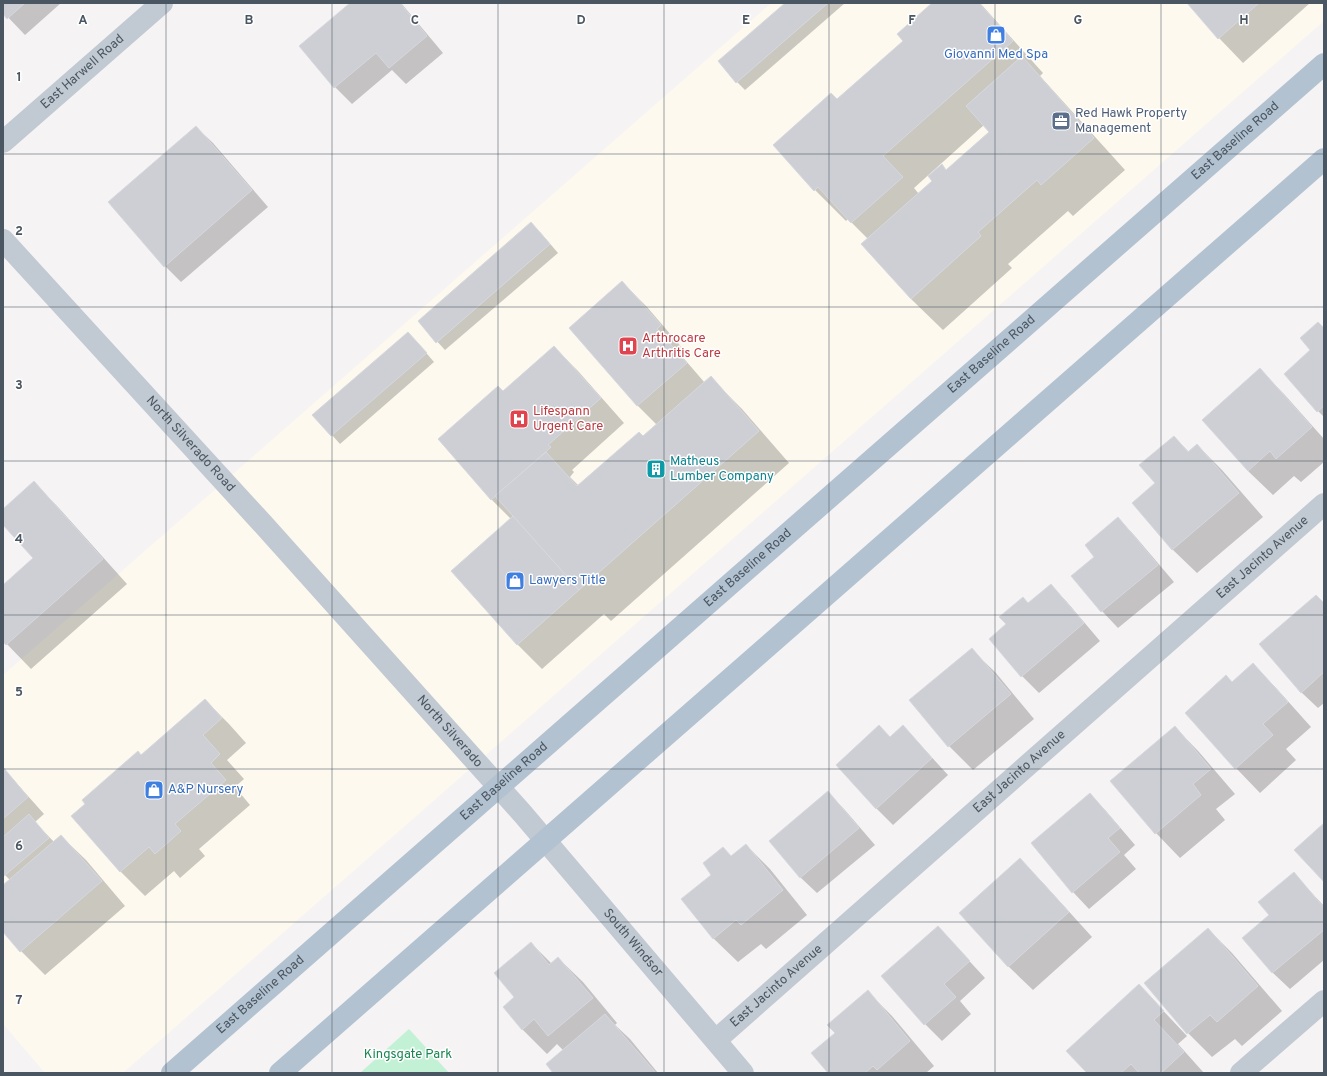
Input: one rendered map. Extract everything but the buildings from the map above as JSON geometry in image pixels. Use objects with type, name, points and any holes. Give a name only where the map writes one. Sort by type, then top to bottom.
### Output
[{"type":"main road","name":"East Baseline Road","points":[[172,1073],[1324,64]]},
{"type":"main road","points":[[280,1073],[1324,159]]},
{"type":"street","name":"East Harwell Road","points":[[3,142],[162,3]]},
{"type":"street","name":"North Silverado Road","points":[[3,240],[376,650]]},
{"type":"street","name":"East Jacinto Avenue","points":[[716,1040],[1324,504]]},
{"type":"street","name":"North Silverado","points":[[376,650],[522,813]]},
{"type":"street","name":"South Windsor","points":[[522,813],[743,1073]]},
{"type":"street","points":[[1241,1073],[1324,1001]]},
{"type":"shaded area","points":[[771,3],[1324,3],[1324,21],[123,1073],[45,1073],[3,1024],[3,675]]},
{"type":"green space","name":"Kingsgate Park","points":[[409,1029],[449,1073],[360,1073]]},
{"type":"place","name":"Giovanni Med Spa","points":[[996,35]]},
{"type":"place","name":"Red Hawk Property Management","points":[[1061,121]]},
{"type":"place","name":"Arthrocare Arthritis Care","points":[[628,346]]},
{"type":"place","name":"Lifespann Urgent Care","points":[[519,419]]},
{"type":"place","name":"Matheus Lumber Company","points":[[656,469]]},
{"type":"place","name":"Lawyers Title","points":[[515,581]]},
{"type":"place","name":"A&P Nursery","points":[[154,790]]}]
